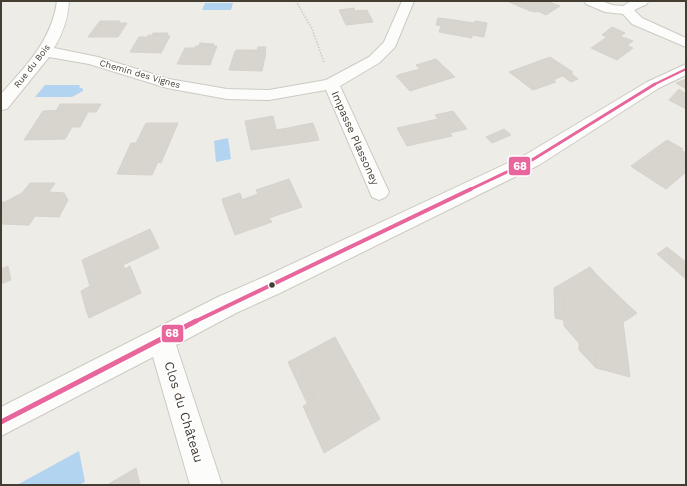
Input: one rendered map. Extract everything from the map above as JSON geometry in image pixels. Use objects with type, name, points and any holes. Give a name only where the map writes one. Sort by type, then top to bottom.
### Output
[{"type":"street","name":"Rue du Bois","points":[[1,105],[45,52],[64,13],[63,1]]},
{"type":"street","name":"Chemin des Vignes","points":[[45,52],[60,53],[93,60],[167,84],[227,94],[269,95],[311,89],[331,84],[374,60],[390,44],[408,1]]},
{"type":"street","points":[[591,1],[610,9],[627,10],[637,22],[686,43]]},
{"type":"street","points":[[627,10],[630,6],[642,1]]},
{"type":"street","points":[[1,422],[227,305],[272,285],[532,160],[653,85],[686,69]]},
{"type":"street","name":"Impasse Plassoney","points":[[331,84],[379,192]]},
{"type":"street","name":"Clos du Château","points":[[162,339],[206,485]]},
{"type":"path","points":[[296,1],[312,29],[331,84]]},
{"type":"water","points":[[205,3],[233,3],[231,10],[202,10]]},
{"type":"water","points":[[45,85],[80,85],[79,87],[83,89],[83,91],[72,97],[35,97]]},
{"type":"water","points":[[228,138],[231,159],[216,162],[214,141]]},
{"type":"water","points":[[79,451],[85,482],[79,485],[17,485]]},
{"type":"building","points":[[507,1],[547,1],[560,6],[546,15],[538,11],[530,11]]},
{"type":"building","points":[[354,8],[355,11],[367,10],[373,22],[346,25],[339,10]]},
{"type":"building","points":[[438,18],[447,19],[444,26],[436,25]]},
{"type":"building","points":[[447,19],[474,23],[475,21],[487,23],[484,37],[472,35],[472,38],[439,32],[441,26],[444,26]]},
{"type":"building","points":[[100,21],[120,21],[118,23],[127,23],[118,37],[88,37]]},
{"type":"building","points":[[612,27],[625,33],[620,36],[607,31]]},
{"type":"building","points":[[607,31],[633,41],[627,45],[633,48],[617,60],[591,48],[607,37],[602,35]]},
{"type":"building","points":[[153,33],[168,33],[167,36],[152,35]]},
{"type":"building","points":[[148,35],[170,36],[161,53],[130,52],[139,37],[148,37]]},
{"type":"building","points":[[200,43],[214,44],[213,46],[199,46]]},
{"type":"building","points":[[196,46],[217,46],[210,65],[177,64],[185,48],[195,48]]},
{"type":"building","points":[[258,47],[266,47],[265,52],[236,51],[257,50]]},
{"type":"building","points":[[235,51],[266,52],[262,71],[229,70]]},
{"type":"building","points":[[550,57],[573,72],[553,80],[556,82],[533,90],[513,75],[532,68],[528,65]]},
{"type":"building","points":[[436,59],[455,77],[416,89],[401,74],[420,69],[416,65]]},
{"type":"building","points":[[528,65],[532,68],[513,75],[509,72]]},
{"type":"building","points":[[571,73],[578,79],[571,82],[563,76]]},
{"type":"building","points":[[401,74],[416,89],[410,91],[396,76]]},
{"type":"building","points":[[686,79],[686,89],[676,83]]},
{"type":"building","points":[[679,89],[686,94],[686,109],[669,100]]},
{"type":"building","points":[[60,104],[69,104],[65,110],[56,111]]},
{"type":"building","points":[[69,104],[101,104],[96,112],[88,112],[80,127],[72,127],[65,139],[24,140],[43,111],[65,110]]},
{"type":"building","points":[[453,111],[467,129],[450,133],[452,136],[407,146],[397,128],[438,119],[435,115]]},
{"type":"building","points":[[273,116],[277,133],[289,131],[288,128],[302,125],[307,142],[251,150],[245,121]]},
{"type":"building","points":[[146,123],[178,123],[161,163],[158,162],[152,175],[117,174],[131,143],[136,143]]},
{"type":"building","points":[[313,123],[319,140],[307,142],[302,125]]},
{"type":"building","points":[[288,128],[289,131],[277,133],[276,130]]},
{"type":"building","points":[[504,129],[511,135],[492,143],[486,137]]},
{"type":"building","points":[[667,140],[683,149],[681,150],[686,153],[686,158],[666,146],[635,169],[631,166]]},
{"type":"building","points":[[666,146],[686,158],[686,172],[666,189],[635,169]]},
{"type":"building","points":[[289,179],[302,207],[269,218],[272,222],[235,235],[224,206],[258,194],[256,190]]},
{"type":"building","points":[[30,183],[55,183],[49,192],[64,193],[68,200],[59,217],[35,216],[29,225],[1,224],[1,202],[5,202],[22,193]]},
{"type":"building","points":[[240,193],[242,199],[224,206],[222,199]]},
{"type":"building","points":[[150,229],[159,248],[123,265],[125,269],[130,266],[141,293],[114,306],[111,297],[86,310],[81,291],[90,286],[82,260]]},
{"type":"building","points":[[667,247],[686,262],[686,279],[657,254]]},
{"type":"building","points":[[8,266],[11,280],[1,284],[1,269]]},
{"type":"building","points":[[590,267],[597,275],[563,294],[563,320],[555,318],[554,288]]},
{"type":"building","points":[[597,275],[629,306],[623,310],[630,318],[623,322],[630,377],[596,368],[594,349],[579,343],[564,326],[563,294]]},
{"type":"building","points":[[111,297],[114,306],[89,318],[86,310]]},
{"type":"building","points":[[629,306],[637,313],[630,318],[623,310]]},
{"type":"building","points":[[335,337],[380,419],[324,453],[303,406],[315,399],[296,358]]},
{"type":"building","points":[[579,343],[594,349],[596,368],[579,350]]},
{"type":"building","points":[[296,358],[315,399],[307,403],[288,362]]},
{"type":"building","points":[[136,468],[140,485],[107,485]]},
{"type":"transit line","name":"68","points":[[1,422],[227,305],[272,285],[532,160],[653,85],[686,69]]}]
